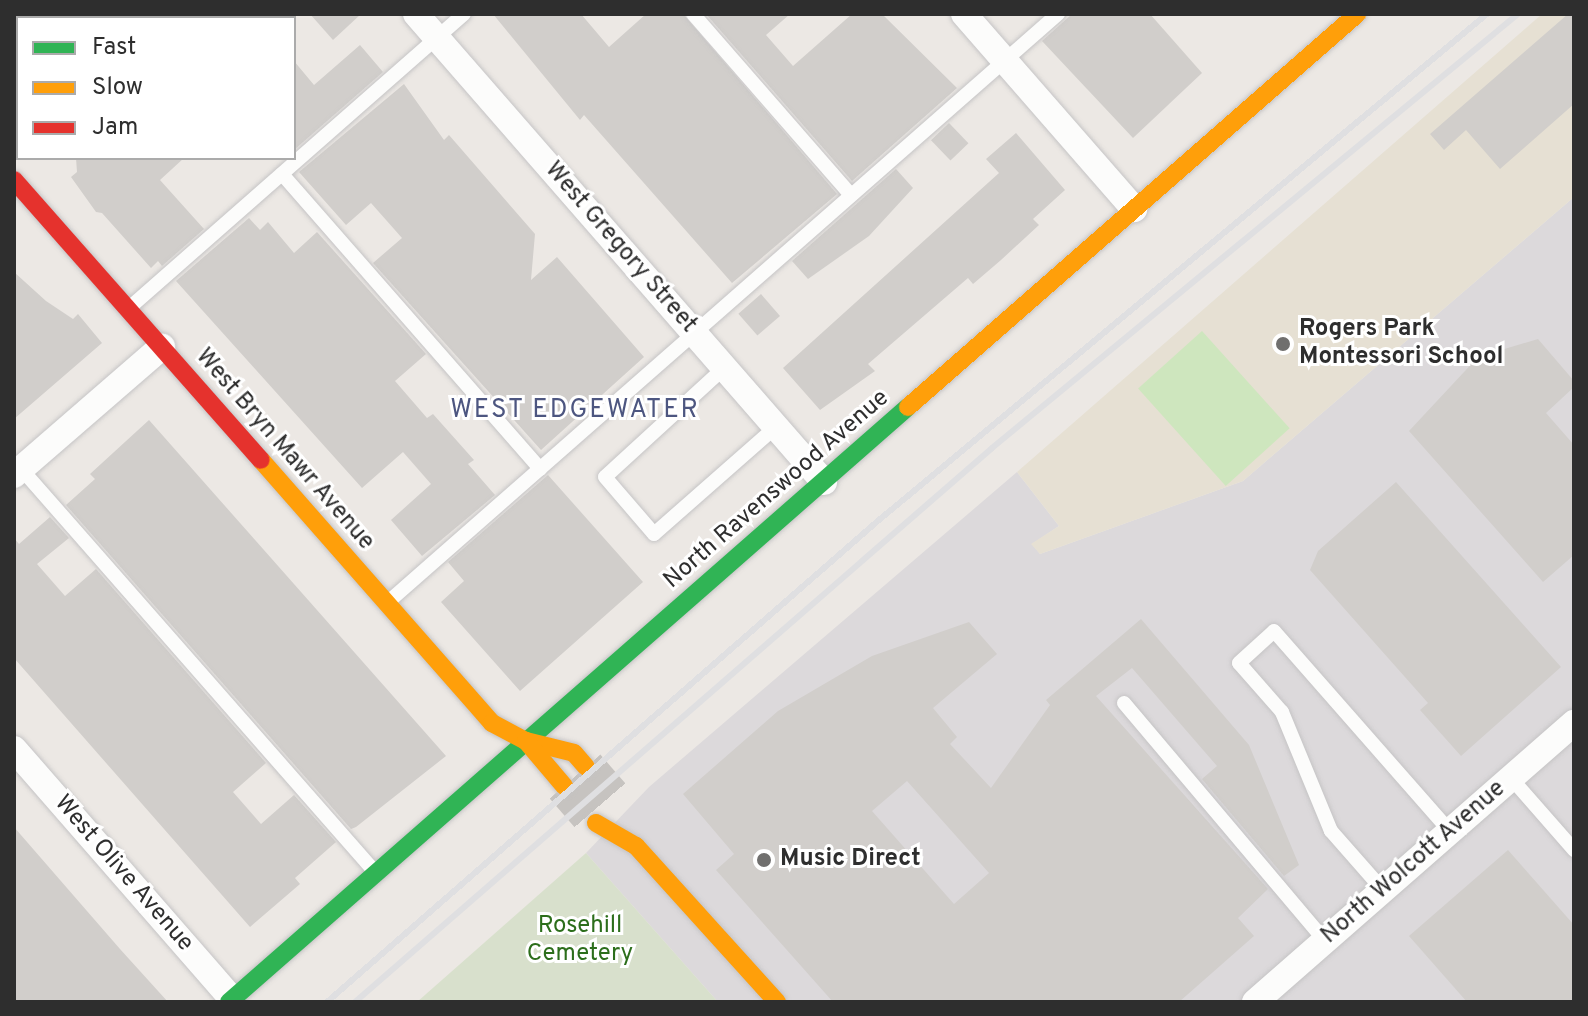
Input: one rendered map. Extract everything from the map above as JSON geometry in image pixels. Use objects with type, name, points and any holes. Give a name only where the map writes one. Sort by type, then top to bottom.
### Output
[{"type":"street","name":"West Gregory Street","points":[[416,14],[824,482]]},
{"type":"street","points":[[964,14],[1134,209]]},
{"type":"street","name":"North Ravenswood Avenue","points":[[231,1000],[1357,14]]},
{"type":"street","name":"West Bryn Mawr Avenue","points":[[14,180],[492,723],[526,741],[574,753],[586,767]]},
{"type":"street","points":[[16,468],[162,347]]},
{"type":"street","name":"North Wolcott Avenue","points":[[1255,1002],[1574,723]]},
{"type":"street","name":"West Bryn Mawr Avenue","points":[[526,741],[564,786]]},
{"type":"street","name":"West Olive Avenue","points":[[14,749],[231,1000]]},
{"type":"street","points":[[624,818],[636,846]]},
{"type":"street","points":[[596,823],[636,846],[777,1002]]},
{"type":"lane","points":[[128,310],[464,14]]},
{"type":"lane","points":[[693,14],[851,195]]},
{"type":"lane","points":[[387,604],[1058,14]]},
{"type":"lane","points":[[282,174],[540,469]]},
{"type":"lane","points":[[724,368],[605,477],[654,534],[776,427]]},
{"type":"lane","points":[[16,468],[376,873]]},
{"type":"lane","points":[[1383,890],[1331,831],[1282,712],[1239,663],[1274,631],[1450,831]]},
{"type":"lane","points":[[1124,703],[1325,941]]},
{"type":"lane","points":[[1511,778],[1574,850]]},
{"type":"shaded area","name":"Rogers Park Montessori School","points":[[1542,14],[1574,14],[1574,197],[1243,481],[1040,554],[1031,544],[1059,526],[1017,472]]},
{"type":"shaded area","points":[[1574,197],[1574,1002],[718,1002],[586,853],[649,787],[1017,472],[1059,526],[1032,544],[1040,554],[1243,481]]},
{"type":"green space","points":[[1202,331],[1290,428],[1226,486],[1138,389]]},
{"type":"green space","name":"Rosehill Cemetery","points":[[586,853],[718,1002],[417,1002]]},
{"type":"building","points":[[310,14],[361,14],[333,40]]},
{"type":"building","points":[[493,14],[581,14],[609,47],[646,14],[683,14],[837,194],[732,283],[584,115],[580,120]]},
{"type":"building","points":[[706,14],[790,14],[766,35],[793,66],[852,14],[882,14],[957,88],[852,181]]},
{"type":"building","points":[[1072,14],[1150,14],[1202,73],[1133,138],[1042,41]]},
{"type":"building","points":[[1568,14],[1574,14],[1574,104],[1500,169],[1466,130],[1444,150],[1430,134]]},
{"type":"building","points":[[360,45],[383,72],[296,148],[296,63],[314,85]]},
{"type":"building","points":[[404,84],[444,140],[449,135],[535,234],[531,280],[557,257],[644,357],[541,450],[373,263],[402,238],[371,203],[346,225],[299,172]]},
{"type":"building","points":[[949,123],[968,143],[950,161],[931,140]]},
{"type":"building","points":[[1016,133],[1065,190],[1033,219],[1039,225],[1001,260],[973,284],[968,278],[868,364],[875,371],[820,410],[783,368],[999,173],[986,159]]},
{"type":"building","points":[[76,160],[182,160],[160,180],[204,229],[162,266],[158,261],[151,268],[102,213],[96,212],[71,177],[77,172]]},
{"type":"building","points":[[896,169],[913,188],[869,236],[808,279],[792,261]]},
{"type":"building","points":[[249,218],[260,230],[268,222],[294,253],[317,232],[426,354],[395,381],[427,418],[433,414],[474,460],[468,464],[495,495],[422,556],[391,520],[431,484],[403,452],[362,488],[176,281]]},
{"type":"building","points":[[14,272],[46,301],[73,319],[78,314],[102,343],[14,419]]},
{"type":"building","points":[[761,294],[780,316],[757,336],[738,314]]},
{"type":"building","points":[[1538,339],[1574,381],[1574,387],[1546,413],[1574,445],[1574,555],[1543,582],[1409,431],[1478,357]]},
{"type":"building","points":[[149,420],[446,756],[356,827],[351,829],[66,505],[95,479],[90,474]]},
{"type":"building","points":[[548,475],[643,582],[520,691],[441,602],[464,581],[448,562]]},
{"type":"building","points":[[1396,482],[1561,667],[1461,756],[1420,710],[1428,703],[1310,570],[1318,551]]},
{"type":"building","points":[[50,517],[69,538],[37,564],[65,596],[96,569],[266,763],[233,792],[261,824],[294,795],[336,842],[295,878],[300,884],[250,927],[14,658],[14,538],[19,544]]},
{"type":"building","points":[[1141,619],[1249,745],[1299,865],[1284,876],[1202,779],[1217,766],[1132,668],[1096,696],[1268,889],[1238,918],[1254,936],[1179,1002],[833,1002],[716,870],[734,854],[683,794],[778,711],[872,656],[969,622],[997,654],[933,708],[957,737],[950,744],[991,788],[1050,705],[1046,700]],"holes":[[[907,781],[989,873],[954,904],[872,811]]]},
{"type":"building","points":[[14,827],[120,949],[168,1002],[14,1002]]},
{"type":"building","points":[[1508,850],[1574,925],[1574,1002],[1467,1002],[1409,936]]},
{"type":"tunnel","points":[[586,767],[618,804]]},
{"type":"tunnel","points":[[564,786],[596,823]]},
{"type":"railway","points":[[327,1002],[879,520],[1487,14]]},
{"type":"railway","points":[[355,1002],[992,448],[1518,14]]},
{"type":"traffic: fast","points":[[229,1002],[908,407]]},
{"type":"traffic: slow","points":[[908,407],[1357,14]]},
{"type":"traffic: slow","points":[[261,460],[492,723],[526,741],[574,753],[586,767]]},
{"type":"traffic: slow","points":[[526,741],[564,786]]},
{"type":"traffic: slow","points":[[596,823],[636,846],[777,1002]]},
{"type":"traffic: jam","points":[[14,180],[261,460]]},
{"type":"place","name":"Rogers Park Montessori School","points":[[1283,344]]},
{"type":"place","name":"Music Direct","points":[[764,860]]},
{"type":"district","name":"WEST EDGEWATER","points":[[575,411]]}]
